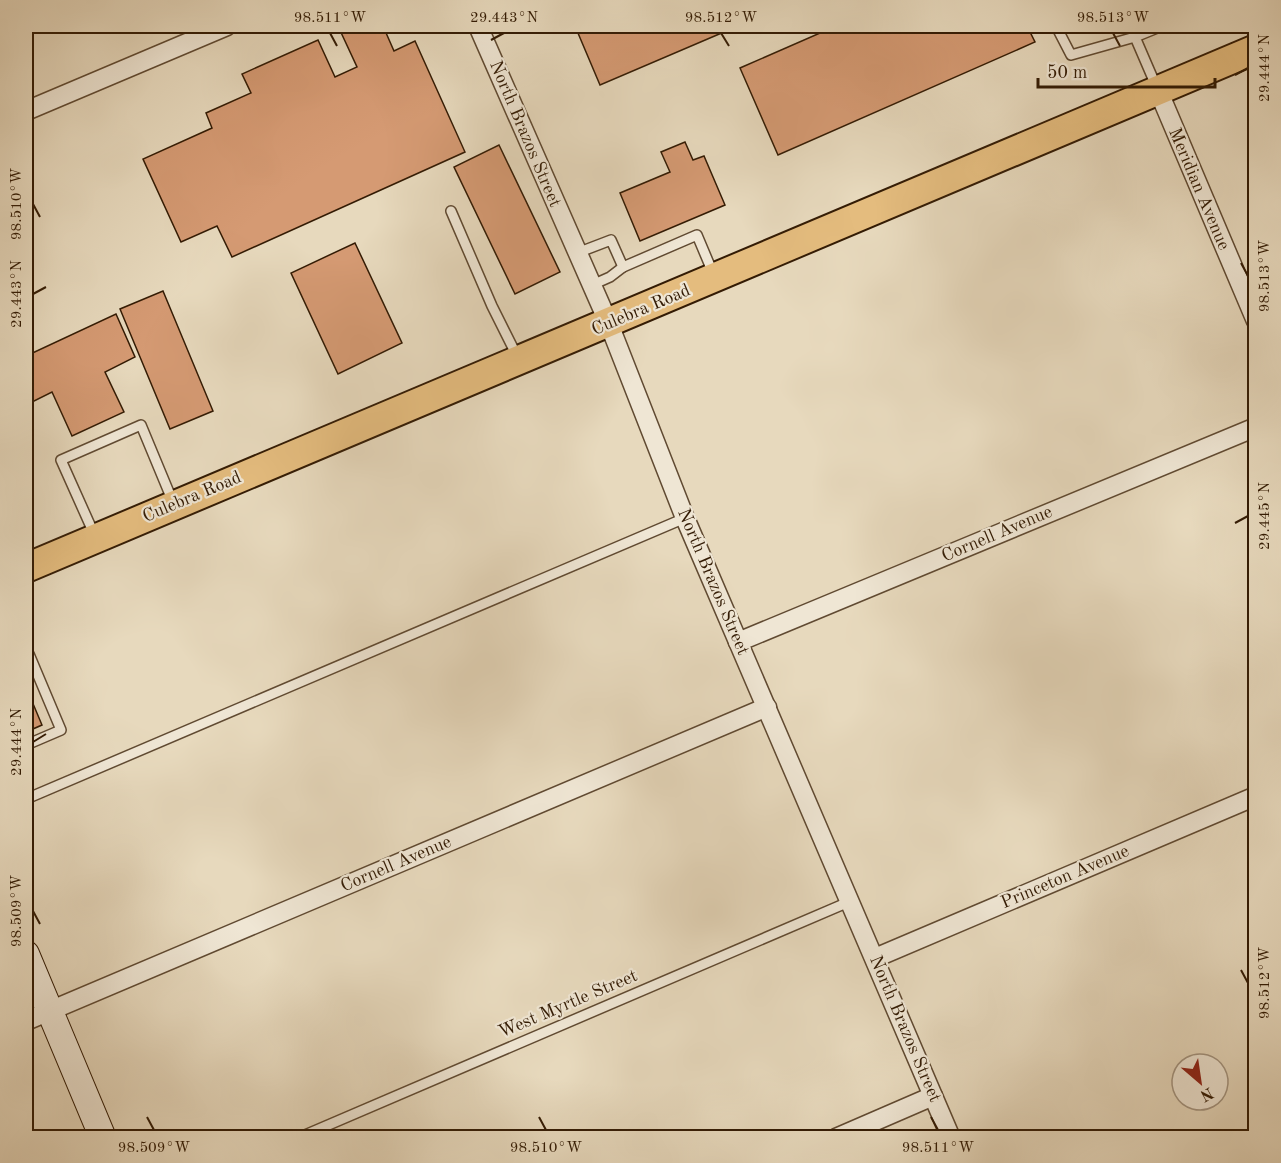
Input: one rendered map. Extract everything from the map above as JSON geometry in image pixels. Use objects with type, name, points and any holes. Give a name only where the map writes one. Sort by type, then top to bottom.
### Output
[{"type":"main road","name":"Culebra Road","points":[[26,568],[174,504],[609,324],[1256,49]]},
{"type":"main road","points":[[26,954],[104,1137]]},
{"type":"street","points":[[26,111],[227,26]]},
{"type":"street","name":"North Brazos Street","points":[[478,26],[609,324],[685,518],[951,1137]]},
{"type":"street","name":"Meridian Avenue","points":[[1158,90],[1256,321]]},
{"type":"street","name":"Cornell Avenue","points":[[738,642],[1256,427]]},
{"type":"street","name":"Cornell Avenue","points":[[26,1021],[767,707]]},
{"type":"street","name":"Princeton Avenue","points":[[875,958],[1256,796]]},
{"type":"street","points":[[836,1137],[933,1096]]},
{"type":"lane","points":[[1056,26],[1071,55],[1135,37],[1162,26]]},
{"type":"lane","points":[[1135,37],[1158,90]]},
{"type":"lane","points":[[451,211],[492,306],[520,361]]},
{"type":"lane","points":[[592,285],[610,277],[623,267],[697,235],[716,278]]},
{"type":"lane","points":[[577,253],[611,240],[623,267]]},
{"type":"lane","points":[[96,538],[61,459],[141,425],[174,504]]},
{"type":"lane","points":[[26,799],[685,518]]},
{"type":"lane","points":[[26,745],[61,730],[27,652]]},
{"type":"lane","name":"West Myrtle Street","points":[[298,1137],[851,902]]},
{"type":"building","points":[[338,26],[383,26],[394,51],[415,41],[465,152],[232,257],[217,226],[181,242],[143,159],[212,128],[206,113],[251,93],[242,74],[318,40],[335,77],[357,67]]},
{"type":"building","points":[[575,26],[738,26],[600,85]]},
{"type":"building","points":[[836,26],[1027,26],[1035,42],[778,155],[740,68]]},
{"type":"building","points":[[685,142],[693,160],[704,156],[725,205],[640,241],[620,193],[670,172],[661,152]]},
{"type":"building","points":[[499,145],[560,272],[515,294],[454,167]]},
{"type":"building","points":[[355,243],[402,343],[338,374],[291,273]]},
{"type":"building","points":[[163,291],[213,411],[170,429],[120,309]]},
{"type":"building","points":[[116,314],[135,357],[105,372],[124,412],[72,436],[52,392],[26,405],[26,356]]},
{"type":"building","points":[[26,687],[42,725],[26,732]]}]
